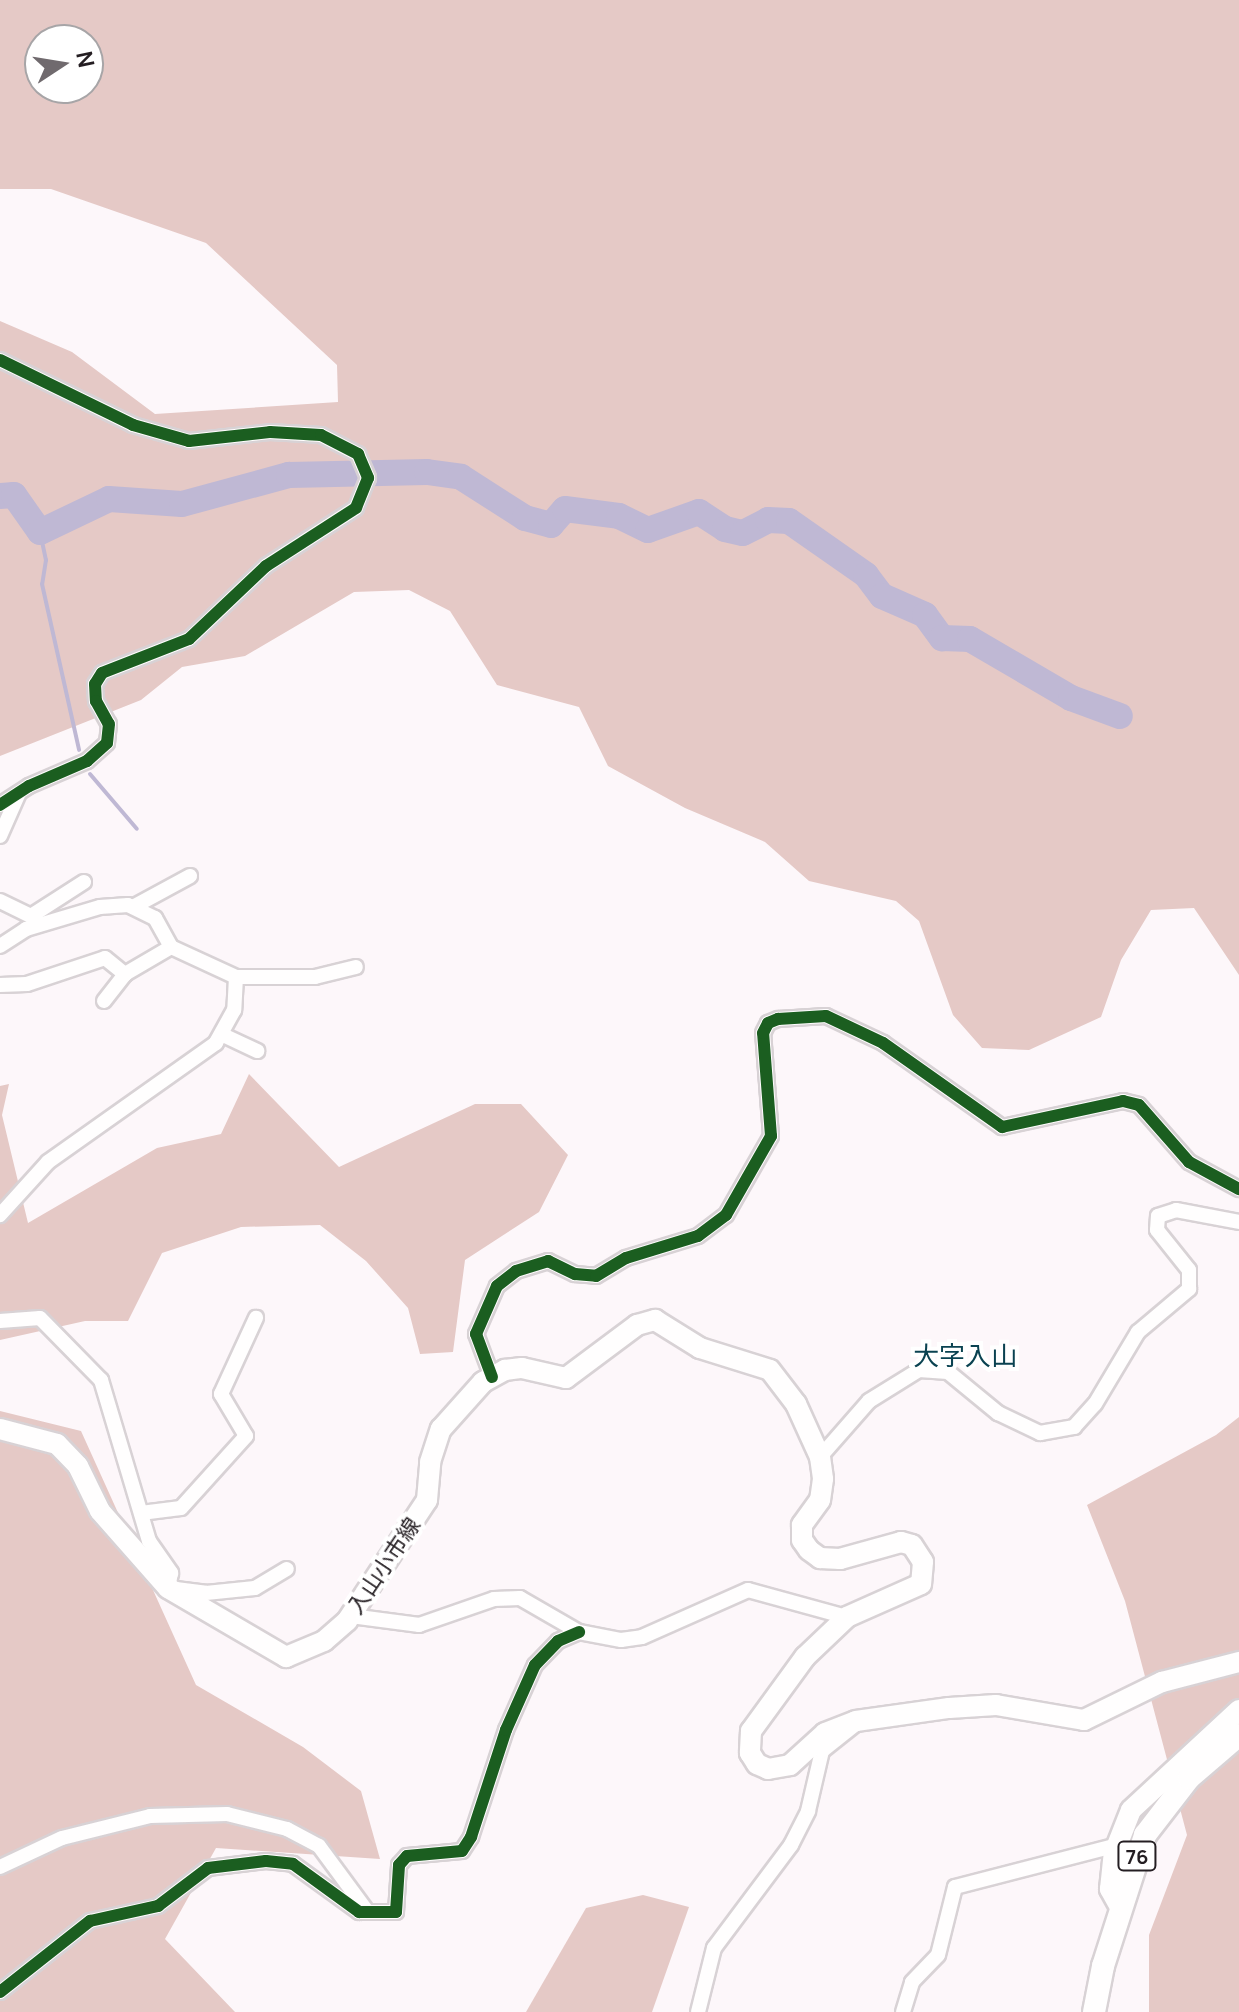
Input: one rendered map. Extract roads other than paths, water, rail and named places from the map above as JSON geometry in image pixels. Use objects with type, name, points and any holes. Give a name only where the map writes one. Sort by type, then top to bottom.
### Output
[{"type":"main road","points":[[492,1377],[522,1368],[566,1378],[637,1325],[655,1320],[700,1348],[770,1370],[796,1404],[820,1457],[820,1500],[802,1525],[802,1540],[809,1550],[820,1558],[840,1559],[901,1542],[912,1545],[923,1562],[921,1584],[910,1593],[847,1617],[785,1682],[751,1731],[750,1753],[768,1769],[790,1765],[825,1733],[856,1721],[996,1705],[1084,1720],[1162,1682],[1239,1662]]},
{"type":"main road","name":"入山小市線","points":[[0,1429],[57,1444],[78,1466],[100,1511],[168,1588],[286,1657],[324,1641],[351,1616],[427,1500],[430,1462],[441,1429],[492,1377]]},
{"type":"main road","points":[[1121,1909],[1110,1889],[1117,1845],[1131,1810],[1159,1779],[1239,1710]]},
{"type":"main road","name":"76","points":[[1094,2012],[1121,1909],[1151,1823],[1189,1778],[1239,1735]]},
{"type":"street","points":[[0,360],[133,425],[189,441],[270,432],[321,435],[358,454],[368,478],[356,508],[266,566],[189,639],[102,673],[95,684],[96,701],[109,724],[107,743],[87,761],[0,805]]},
{"type":"street","points":[[0,836],[19,793]]},
{"type":"street","points":[[133,907],[190,876]]},
{"type":"street","points":[[0,901],[31,916],[84,882]]},
{"type":"street","points":[[0,946],[26,929],[100,907],[133,907],[155,918],[171,947],[236,977],[315,977],[356,967]]},
{"type":"street","points":[[104,1001],[125,974],[171,947]]},
{"type":"street","points":[[0,985],[27,984],[105,958],[125,974]]},
{"type":"street","points":[[0,1215],[48,1162],[223,1035],[234,1010],[236,977]]},
{"type":"street","points":[[492,1377],[476,1334],[497,1286],[516,1271],[548,1261],[575,1274],[596,1276],[626,1258],[698,1236],[726,1215],[768,1146],[772,1110],[763,1033],[768,1023],[778,1019],[826,1016],[883,1043],[1002,1127],[1123,1101],[1139,1105],[1189,1162],[1239,1189]]},
{"type":"street","points":[[223,1035],[258,1051]]},
{"type":"street","points":[[820,1457],[869,1401],[919,1370],[948,1372],[998,1413],[1040,1433],[1074,1427],[1095,1404],[1138,1332],[1189,1289],[1189,1270],[1162,1238],[1158,1216],[1176,1210],[1239,1222]]},
{"type":"street","points":[[0,1321],[40,1318],[79,1352],[101,1380],[149,1541],[171,1573],[168,1588],[206,1593],[255,1588],[287,1569]]},
{"type":"street","points":[[141,1513],[181,1508],[246,1436],[221,1394],[256,1318]]},
{"type":"street","points":[[351,1616],[419,1625],[508,1597],[530,1601],[579,1632],[621,1640],[642,1637],[748,1590],[847,1617]]},
{"type":"street","points":[[0,1992],[90,1921],[158,1906],[208,1868],[266,1861],[293,1864],[371,1916],[396,1912],[399,1865],[407,1856],[462,1851],[535,1665],[558,1641],[579,1632]]},
{"type":"street","points":[[698,2012],[714,1948],[791,1845],[808,1811],[822,1751],[856,1728],[856,1721]]},
{"type":"street","points":[[0,1867],[62,1838],[150,1816],[227,1814],[287,1829],[319,1846],[371,1916]]},
{"type":"street","points":[[903,2012],[912,1982],[938,1955],[955,1887],[1117,1845]]},
{"type":"waterway","points":[[0,496],[14,495],[40,532],[109,499],[182,504],[289,475],[427,472],[461,477],[525,518],[551,525],[565,509],[619,516],[648,530],[699,512],[725,529],[743,533],[768,520],[789,521],[866,575],[882,596],[925,615],[942,638],[970,639],[1071,698],[1120,716]]},
{"type":"waterway","points":[[40,532],[46,560],[42,584],[79,750]]},
{"type":"waterway","points":[[90,774],[137,829]]},
{"type":"district","name":"大字入山","points":[[965,1356]]}]
